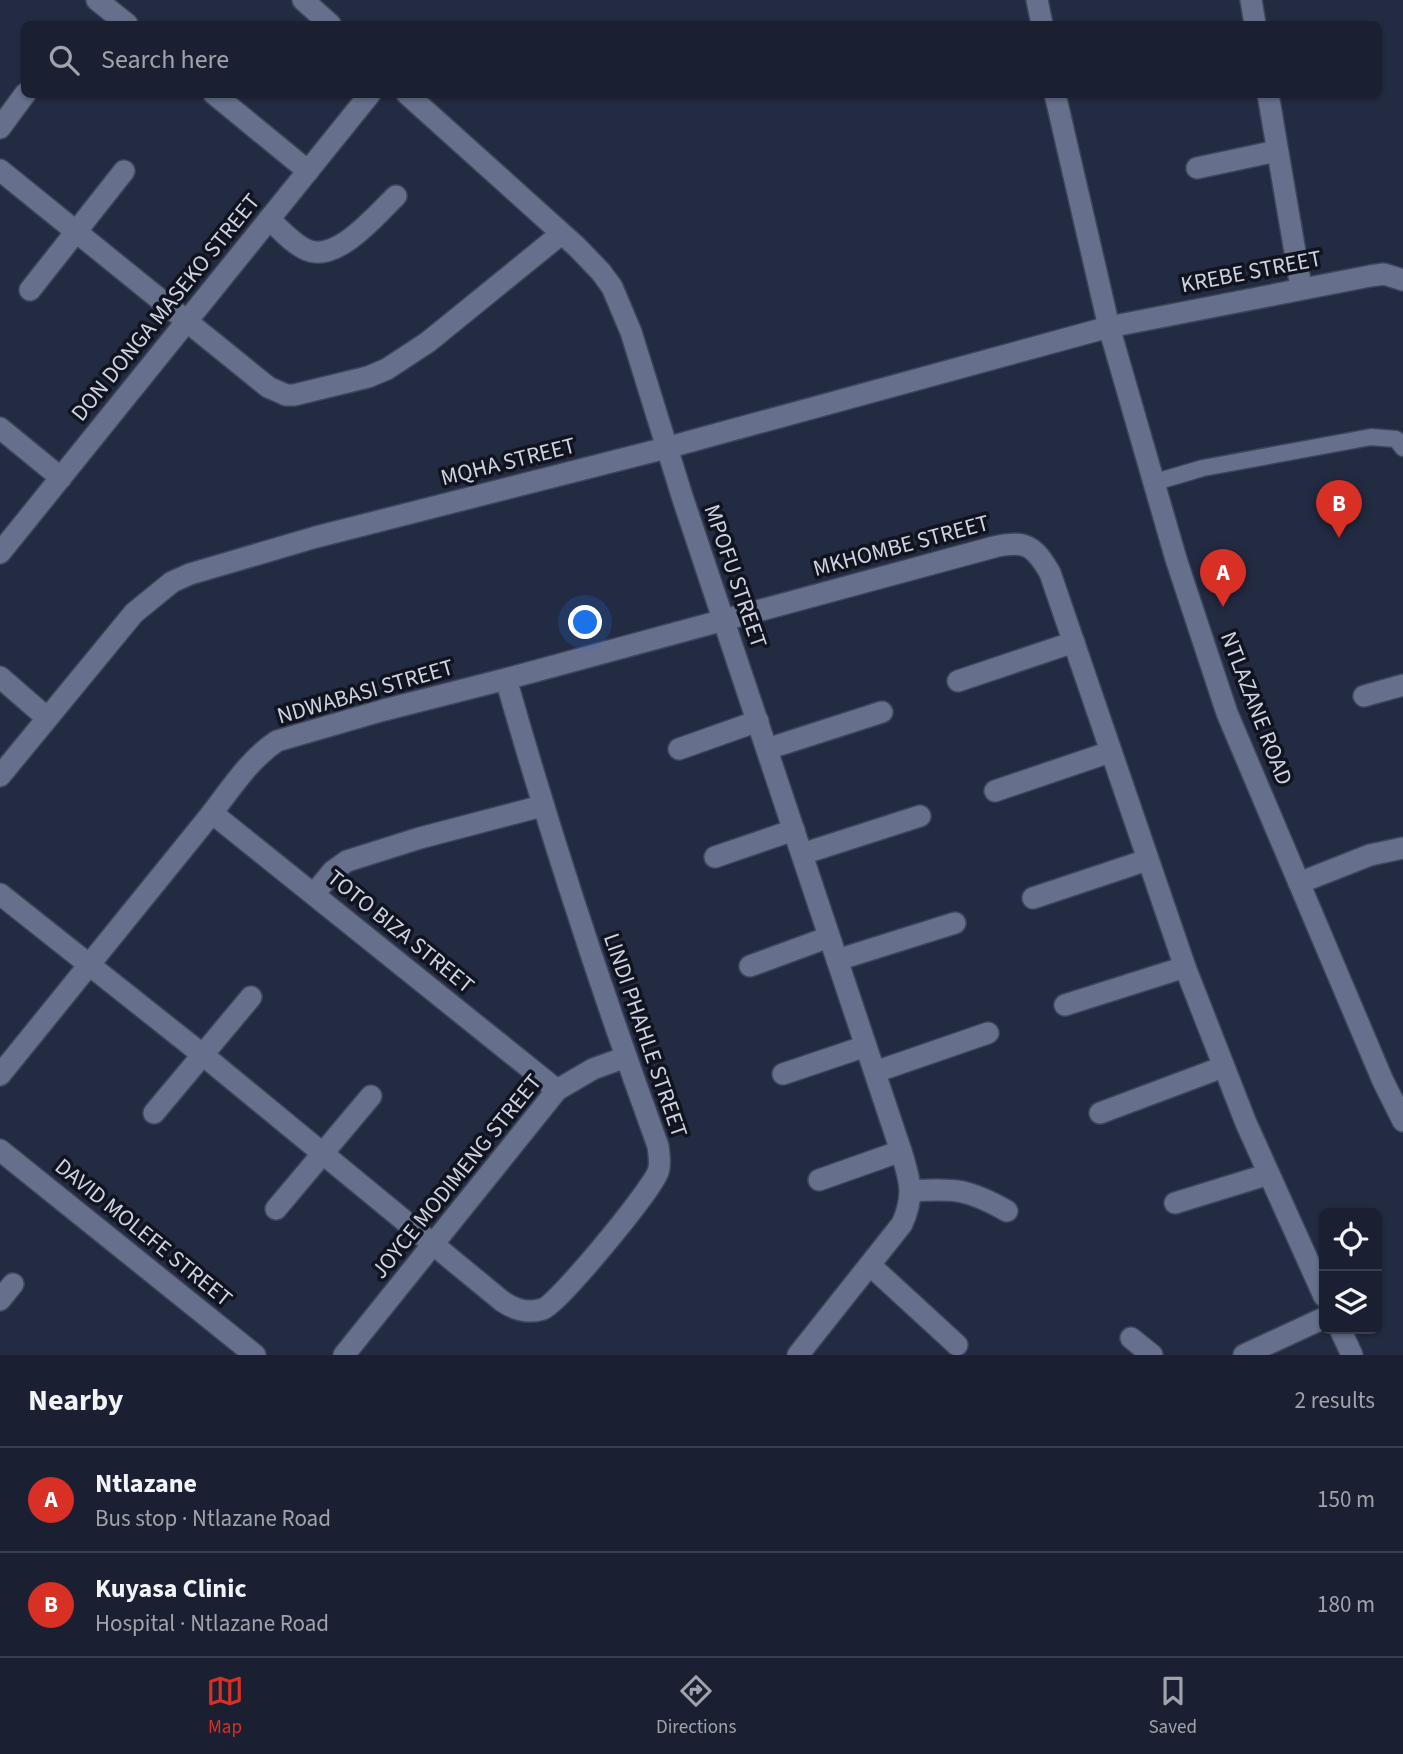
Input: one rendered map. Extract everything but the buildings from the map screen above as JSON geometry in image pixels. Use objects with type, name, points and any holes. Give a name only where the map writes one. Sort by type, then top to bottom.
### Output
[{"type":"street","points":[[97,0],[123,21]]},
{"type":"street","points":[[303,0],[327,21]]},
{"type":"street","points":[[1037,0],[1041,21]]},
{"type":"street","points":[[1251,0],[1254,21]]},
{"type":"street","points":[[0,128],[22,98]]},
{"type":"street","points":[[219,98],[308,171]]},
{"type":"street","name":"DON DONGA MASEKO STREET","points":[[0,553],[367,98]]},
{"type":"street","name":"MPOFU STREET","points":[[411,98],[561,234],[612,286],[631,332],[666,448],[901,1151],[911,1191],[909,1209],[902,1224],[798,1355]]},
{"type":"street","name":"NTLAZANE ROAD","points":[[1056,98],[1109,327],[1152,483],[1227,713],[1378,1069],[1403,1121]]},
{"type":"street","points":[[1269,98],[1301,288]]},
{"type":"street","points":[[1197,168],[1277,151]]},
{"type":"street","points":[[0,170],[268,387],[294,395],[368,377],[403,360],[561,234]]},
{"type":"street","points":[[30,290],[124,171]]},
{"type":"street","points":[[269,219],[301,247],[310,252],[327,253],[352,237],[396,196]]},
{"type":"street","name":"KREBE STREET","points":[[1109,327],[1384,274],[1403,280]]},
{"type":"street","name":"MQHA STREET","points":[[0,776],[134,613],[172,582],[316,537],[666,448],[1109,327]]},
{"type":"street","points":[[0,428],[61,478]]},
{"type":"street","name":"MKHOMBE STREET","points":[[723,620],[1011,543],[1023,544],[1035,550],[1042,558],[1058,595],[1147,860],[1223,1067],[1319,1285]]},
{"type":"street","name":"NDWABASI STREET","points":[[0,1075],[242,773],[265,749],[277,741],[723,620]]},
{"type":"street","points":[[958,681],[1073,642]]},
{"type":"street","points":[[0,677],[47,718]]},
{"type":"street","name":"LINDI PHAHLE STREET","points":[[0,894],[203,1055],[511,1307],[534,1311],[552,1305],[645,1194],[659,1170],[658,1146],[542,806],[506,680]]},
{"type":"street","points":[[1364,696],[1403,685]]},
{"type":"street","points":[[767,749],[882,712]]},
{"type":"street","points":[[679,749],[758,722]]},
{"type":"street","points":[[995,791],[1110,752]]},
{"type":"street","points":[[314,894],[333,872],[347,861],[420,838],[542,806]]},
{"type":"street","name":"TOTO BIZA STREET","points":[[212,813],[557,1090]]},
{"type":"street","points":[[802,854],[920,816]]},
{"type":"street","points":[[715,857],[794,830]]},
{"type":"street","points":[[1299,883],[1370,855],[1403,848]]},
{"type":"street","points":[[1033,898],[1147,860]]},
{"type":"street","points":[[837,960],[955,923]]},
{"type":"street","points":[[750,966],[829,936]]},
{"type":"street","points":[[1065,1005],[1185,967]]},
{"type":"street","points":[[154,1113],[251,996]]},
{"type":"street","points":[[875,1072],[988,1033]]},
{"type":"street","points":[[783,1074],[866,1046]]},
{"type":"street","name":"JOYCE MODIMENG STREET","points":[[347,1354],[557,1090],[593,1069],[626,1057]]},
{"type":"street","points":[[1100,1113],[1223,1067]]},
{"type":"street","points":[[276,1209],[371,1096]]},
{"type":"street","name":"DAVID MOLEFE STREET","points":[[0,1150],[255,1355]]},
{"type":"street","points":[[819,1180],[901,1151]]},
{"type":"street","points":[[1175,1203],[1269,1174]]},
{"type":"street","points":[[911,1191],[958,1189],[973,1193],[1007,1211]]},
{"type":"street","points":[[871,1266],[957,1345]]},
{"type":"street","points":[[1244,1355],[1319,1320]]},
{"type":"street","points":[[1342,1334],[1352,1355]]},
{"type":"street","points":[[1131,1338],[1152,1355]]},
{"type":"lane","points":[[1152,483],[1203,468],[1371,437],[1396,439],[1403,448]]},
{"type":"place","name":"Kuyasa Clinic","points":[[1339,538]]},
{"type":"place","name":"Ntlazane","points":[[1223,607]]}]
